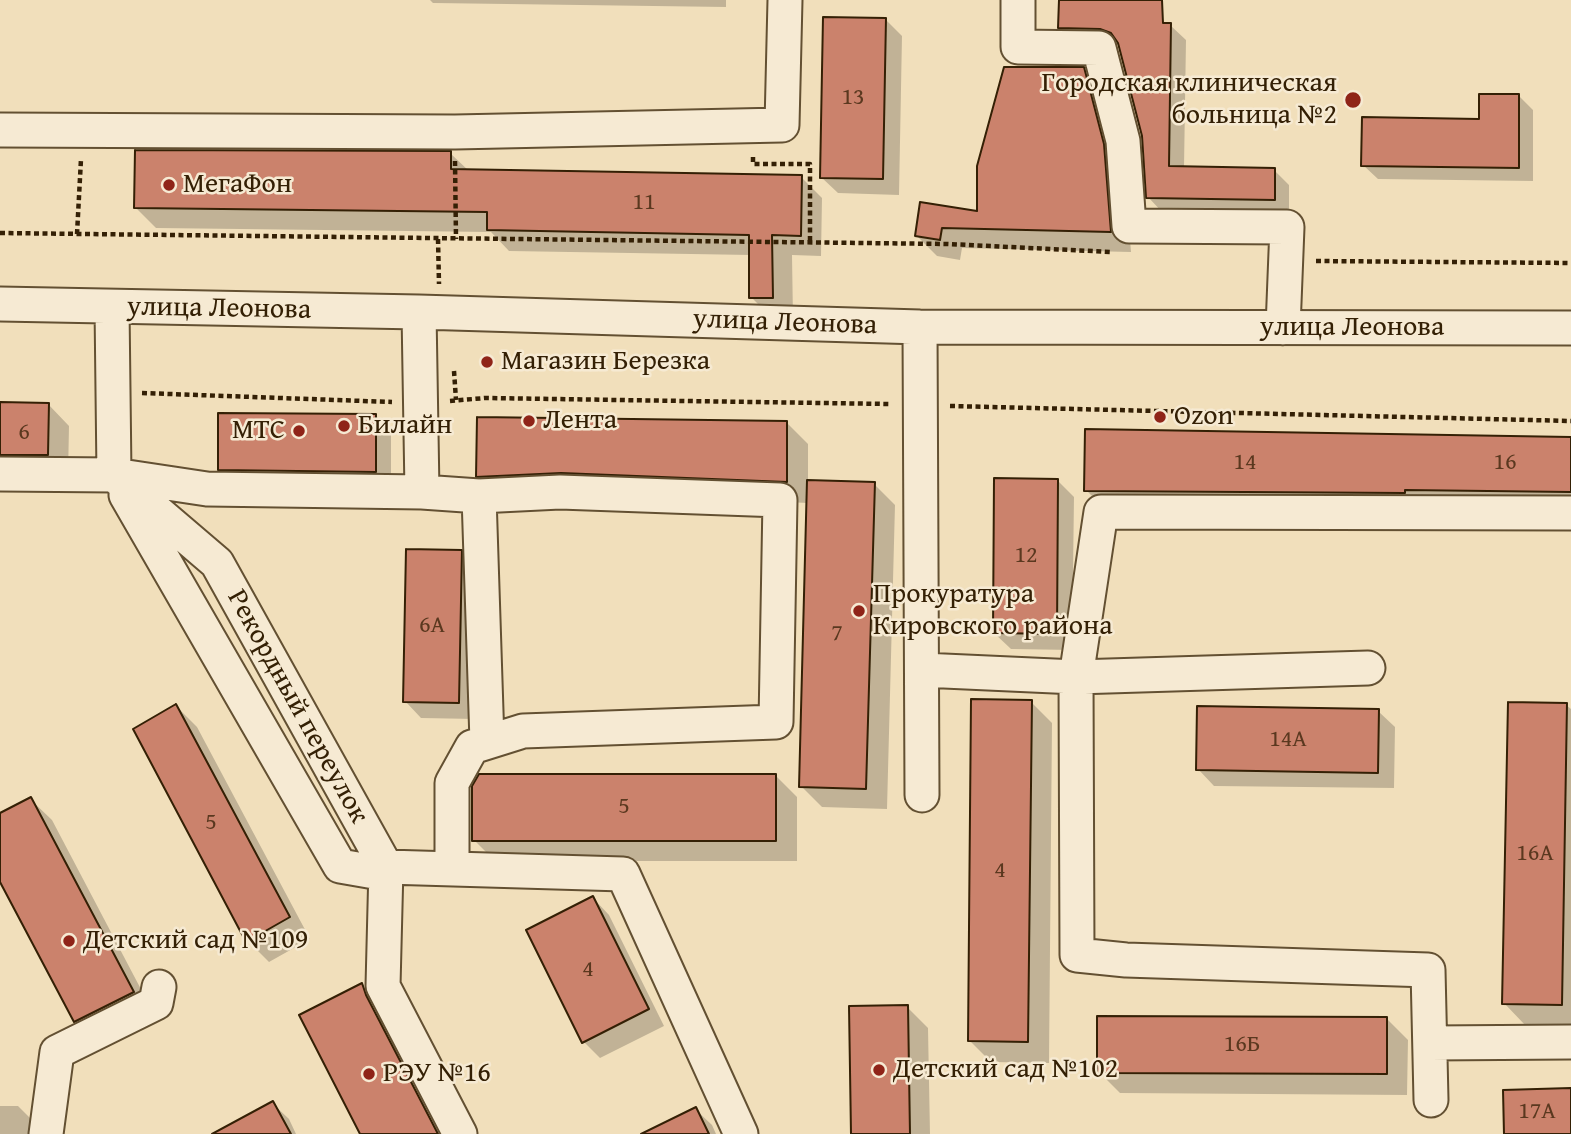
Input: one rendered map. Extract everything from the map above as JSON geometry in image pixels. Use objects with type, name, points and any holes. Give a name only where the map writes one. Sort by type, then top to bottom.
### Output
[{"type":"street","points":[[0,130],[455,132],[782,125],[786,0]]},
{"type":"street","points":[[1018,0],[1018,47],[1099,48],[1123,141],[1129,226],[1287,227],[1283,328]]},
{"type":"street","name":"улица Леонова","points":[[0,304],[419,312],[920,327],[1571,328]]},
{"type":"street","points":[[112,307],[114,475],[340,866],[386,871],[452,869],[623,874],[741,1134]]},
{"type":"street","points":[[419,312],[422,492]]},
{"type":"street","points":[[920,327],[922,795]]},
{"type":"street","points":[[0,474],[114,475],[207,489],[422,492],[479,496],[560,492],[780,500],[776,722],[523,731],[472,747],[452,783],[452,869]]},
{"type":"street","name":"Рекордный переулок","points":[[114,475],[218,563],[386,871]]},
{"type":"street","points":[[479,496],[487,742]]},
{"type":"street","points":[[1431,1100],[1428,970],[1126,960],[1077,955],[1076,677],[1101,512],[1571,513]]},
{"type":"street","points":[[205,636],[218,563]]},
{"type":"street","points":[[922,670],[1076,677],[1368,668]]},
{"type":"street","points":[[386,871],[383,986],[460,1134]]},
{"type":"street","points":[[46,1134],[57,1052],[156,1003],[159,988]]},
{"type":"street","points":[[1430,1043],[1571,1042]]},
{"type":"path","points":[[753,124],[753,164],[810,164],[810,242]]},
{"type":"path","points":[[77,234],[83,130]]},
{"type":"path","points":[[455,132],[456,239]]},
{"type":"path","points":[[0,233],[948,244],[1124,252]]},
{"type":"path","points":[[1286,261],[1571,263]]},
{"type":"path","points":[[454,359],[456,400]]},
{"type":"path","points":[[113,392],[421,403],[485,398],[921,405],[1571,421]]},
{"type":"building","points":[[1059,0],[1162,0],[1163,23],[1171,23],[1169,166],[1275,168],[1275,200],[1146,198],[1142,136],[1118,43],[1111,33],[1100,29],[1058,28]]},
{"type":"building","points":[[823,17],[886,18],[883,179],[820,178]]},
{"type":"building","points":[[1004,67],[1084,67],[1104,144],[1111,232],[942,228],[940,240],[915,236],[920,202],[977,211],[977,166]]},
{"type":"building","points":[[1479,94],[1519,94],[1519,168],[1361,166],[1362,117],[1479,119]]},
{"type":"building","points":[[135,150],[451,151],[451,169],[802,175],[801,236],[772,235],[773,298],[749,298],[749,235],[487,230],[487,212],[134,208]]},
{"type":"building","points":[[0,402],[49,403],[48,455],[0,455]]},
{"type":"building","points":[[218,413],[376,414],[376,472],[218,470]]},
{"type":"building","points":[[477,417],[787,421],[787,482],[561,473],[476,477]]},
{"type":"building","points":[[1085,429],[1571,437],[1571,492],[1084,491]]},
{"type":"building","points":[[994,478],[1058,479],[1057,634],[993,633]]},
{"type":"building","points":[[807,480],[875,482],[866,789],[799,787]]},
{"type":"building","points":[[406,549],[462,550],[459,703],[403,702]]},
{"type":"building","points":[[971,699],[1032,700],[1028,1042],[968,1041]]},
{"type":"building","points":[[1508,702],[1567,703],[1562,1005],[1502,1004]]},
{"type":"building","points":[[176,704],[290,917],[246,942],[133,729]]},
{"type":"building","points":[[1197,706],[1379,709],[1378,773],[1196,770]]},
{"type":"building","points":[[479,774],[776,774],[776,841],[472,841],[472,786]]},
{"type":"building","name":"Детский сад №109","points":[[31,797],[134,992],[74,1022],[0,882],[0,813]]},
{"type":"building","points":[[593,896],[649,1009],[582,1043],[526,930]]},
{"type":"building","name":"РЭУ №16","points":[[362,983],[438,1134],[360,1134],[299,1015]]},
{"type":"building","name":"Детский сад №102","points":[[908,1005],[910,1134],[851,1134],[849,1006]]},
{"type":"building","points":[[1097,1016],[1387,1017],[1387,1074],[1097,1073]]},
{"type":"building","points":[[1571,1088],[1571,1134],[1504,1134],[1503,1090]]},
{"type":"building","points":[[273,1101],[291,1134],[212,1134]]},
{"type":"building","points":[[696,1107],[709,1134],[641,1134]]},
{"type":"place","name":"Городская клиническая больница №2","points":[[1353,100]]},
{"type":"place","name":"МегаФон","points":[[169,185]]},
{"type":"place","name":"Магазин Березка","points":[[487,362]]},
{"type":"place","name":"Ozon","points":[[1160,417]]},
{"type":"place","name":"Лента","points":[[529,421]]},
{"type":"place","name":"Билайн","points":[[344,426]]},
{"type":"place","name":"МТС","points":[[299,431]]},
{"type":"place","name":"Прокуратура Кировского района","points":[[859,611]]},
{"type":"place","name":"Детский сад №109","points":[[69,941]]},
{"type":"place","name":"Детский сад №102","points":[[879,1070]]},
{"type":"place","name":"РЭУ №16","points":[[369,1074]]}]
